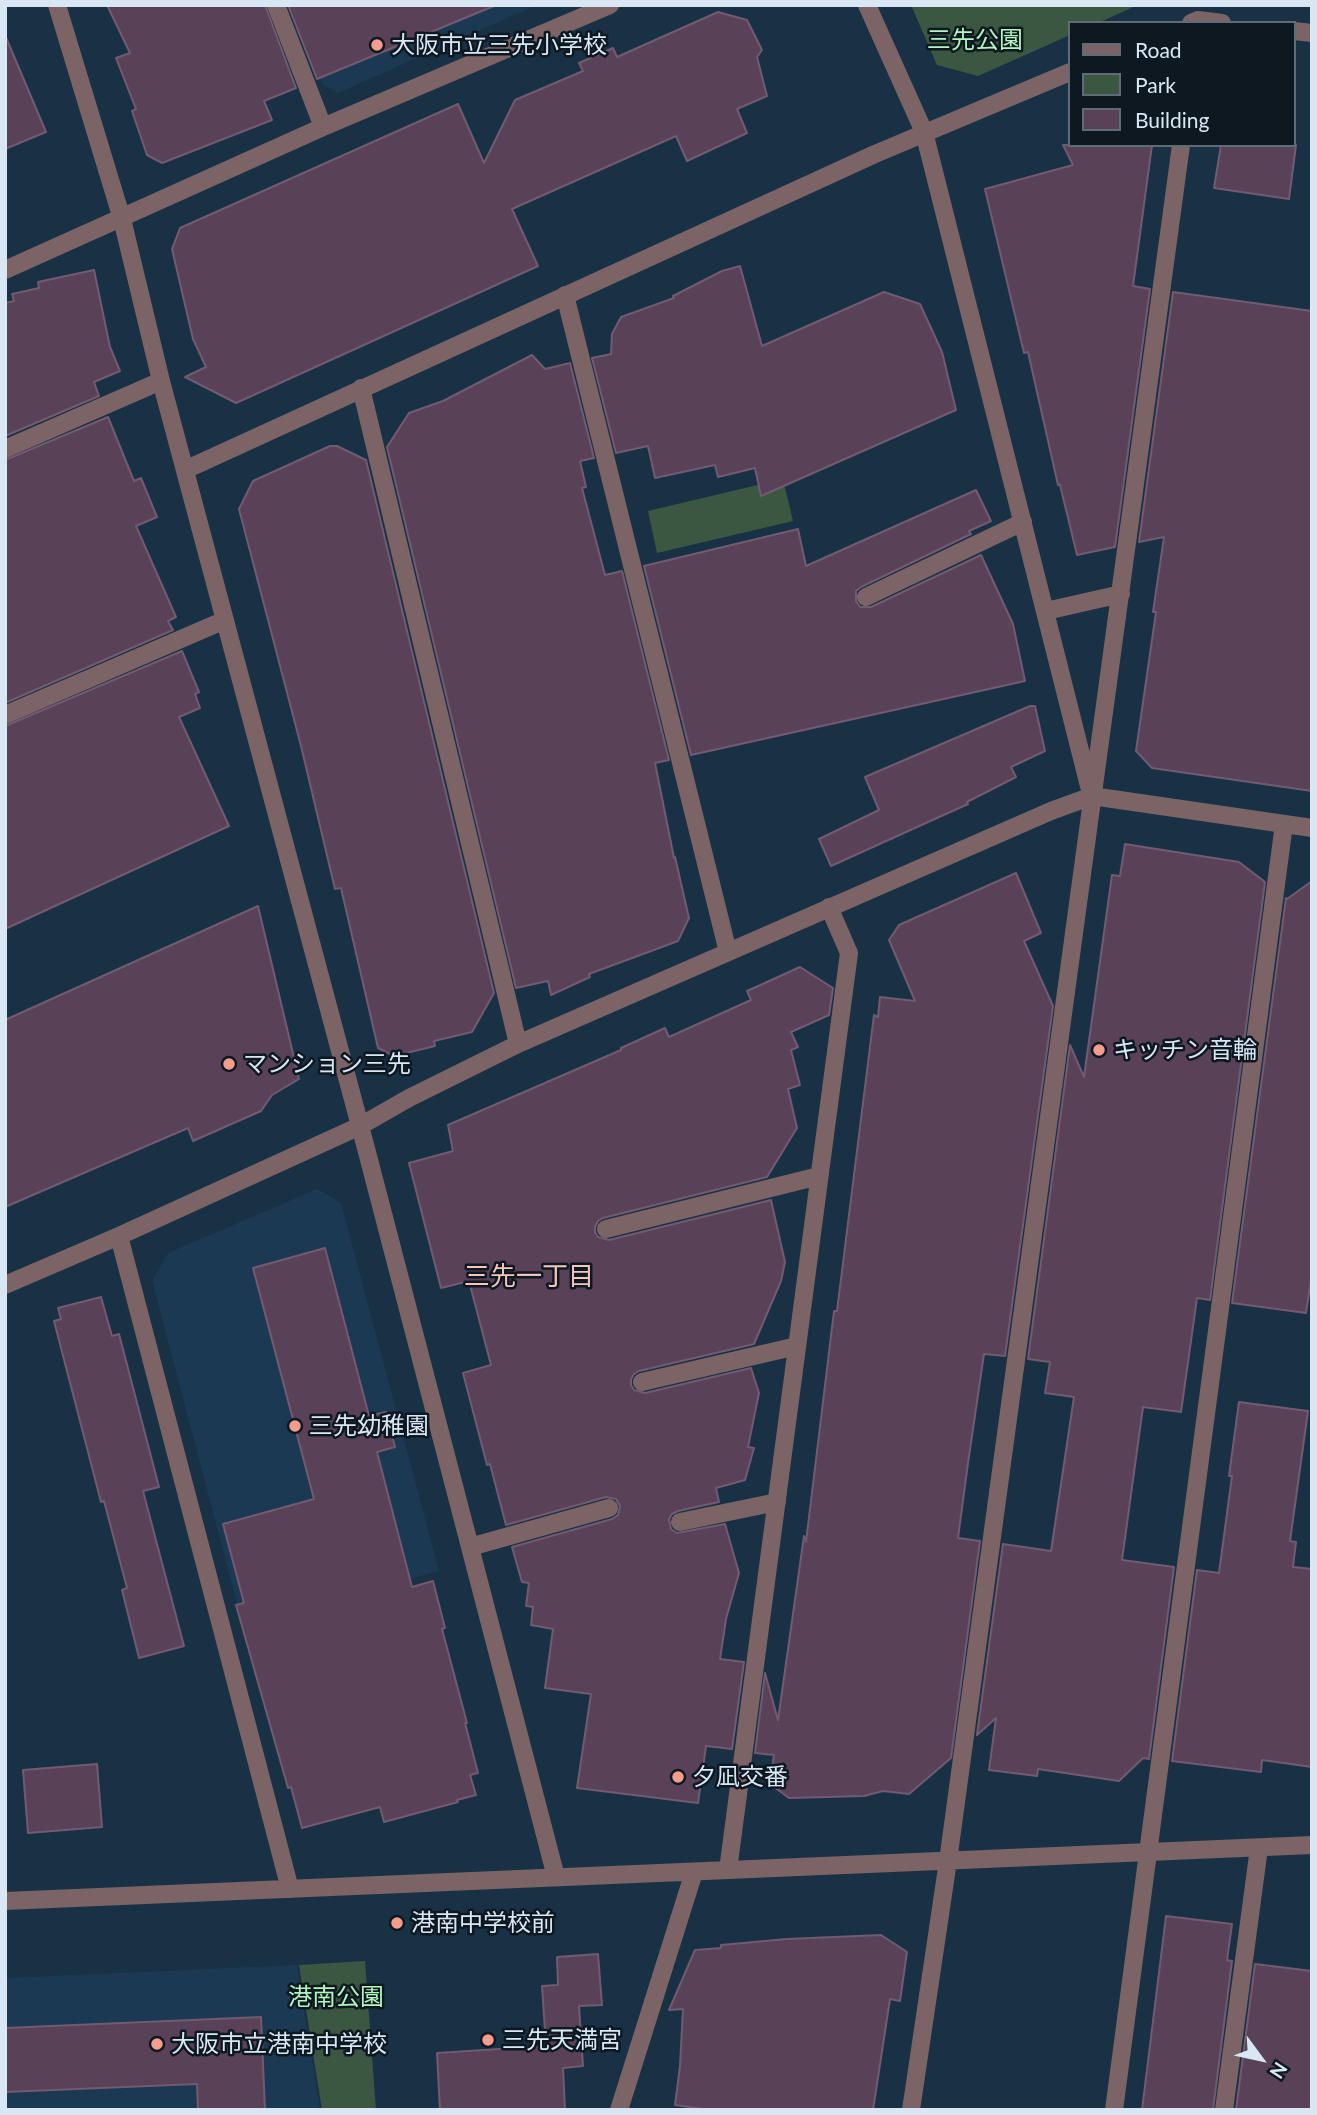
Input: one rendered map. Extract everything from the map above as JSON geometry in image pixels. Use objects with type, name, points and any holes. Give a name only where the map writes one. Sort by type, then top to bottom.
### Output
[{"type":"street","points":[[57,5],[122,219],[161,381],[360,1126],[556,1877]]},
{"type":"street","points":[[276,5],[323,127]]},
{"type":"street","points":[[5,270],[323,127],[610,5]]},
{"type":"street","points":[[867,5],[924,132],[1092,796]]},
{"type":"street","points":[[185,470],[924,132],[1068,73]]},
{"type":"street","points":[[911,2110],[948,1861],[1181,147]]},
{"type":"street","points":[[565,295],[728,953]]},
{"type":"street","points":[[5,449],[161,381]]},
{"type":"street","points":[[361,388],[518,1044]]},
{"type":"street","points":[[866,597],[1023,522]]},
{"type":"street","points":[[1045,611],[1121,594]]},
{"type":"street","points":[[5,715],[225,620]]},
{"type":"street","points":[[5,1285],[360,1126],[409,1098],[518,1044],[1051,811],[1092,796],[1312,828]]},
{"type":"street","points":[[1114,2110],[1284,824]]},
{"type":"street","points":[[728,1870],[849,953],[830,907]]},
{"type":"street","points":[[606,1229],[819,1176]]},
{"type":"street","points":[[119,1236],[290,1889]]},
{"type":"street","points":[[642,1382],[797,1346]]},
{"type":"street","points":[[680,1522],[777,1502]]},
{"type":"street","points":[[470,1547],[609,1508]]},
{"type":"street","points":[[5,1901],[1312,1845]]},
{"type":"street","points":[[1224,2110],[1259,1847]]},
{"type":"street","points":[[619,2110],[694,1872]]},
{"type":"shaded area","name":"大阪市立三先小学校","points":[[292,5],[537,5],[338,93],[323,85]]},
{"type":"shaded area","name":"三先幼稚園","points":[[317,1189],[341,1203],[439,1571],[242,1622],[152,1281],[168,1253]]},
{"type":"shaded area","name":"大阪市立港南中学校","points":[[297,1965],[320,2110],[5,2110],[5,1978]]},
{"type":"green space","name":"三先公園","points":[[911,5],[1138,5],[1102,21],[1068,21],[1068,36],[978,76],[937,65]]},
{"type":"green space","points":[[783,479],[793,521],[657,553],[648,511]]},
{"type":"green space","name":"港南公園","points":[[365,1961],[376,2110],[322,2110],[299,1965]]},
{"type":"building","points":[[107,5],[265,5],[296,88],[264,101],[272,120],[162,163],[147,155],[132,111],[136,109],[116,58],[130,53]]},
{"type":"building","name":"大阪市立三先小学校","points":[[288,5],[494,5],[494,6],[317,79]]},
{"type":"building","points":[[718,12],[747,20],[762,50],[757,57],[767,96],[737,109],[747,133],[687,161],[676,136],[512,209],[538,266],[236,403],[185,377],[206,367],[193,339],[172,249],[180,228],[458,104],[484,163],[515,100],[583,71],[579,63],[613,48],[617,57]]},
{"type":"building","points":[[5,35],[46,132],[5,149]]},
{"type":"building","points":[[1063,145],[1152,147],[1133,286],[1150,289],[1115,547],[1077,555],[1028,352],[1024,353],[985,189],[1073,165]]},
{"type":"building","points":[[1221,147],[1296,147],[1289,199],[1214,188]]},
{"type":"building","points":[[740,266],[762,346],[884,292],[920,304],[942,352],[956,410],[761,496],[755,468],[718,477],[715,465],[655,478],[648,446],[616,453],[592,358],[611,354],[612,334],[621,317],[674,298],[673,296],[722,271]]},
{"type":"building","points":[[94,270],[110,347],[120,371],[94,382],[99,396],[5,436],[5,303],[14,301],[12,294],[39,288],[38,282]]},
{"type":"building","points":[[1173,292],[1312,311],[1312,791],[1152,768],[1136,751],[1164,537],[1139,542]]},
{"type":"building","points":[[532,355],[545,369],[570,363],[594,458],[580,461],[586,487],[582,488],[605,575],[622,571],[669,760],[655,763],[689,918],[678,941],[589,974],[590,977],[551,995],[548,981],[516,988],[387,447],[409,413],[443,401]]},
{"type":"building","points":[[108,417],[134,481],[141,478],[157,517],[136,526],[176,617],[168,621],[173,630],[5,703],[5,460]]},
{"type":"building","points":[[330,446],[337,446],[366,460],[494,993],[472,1032],[434,1041],[435,1046],[394,1056],[378,1048],[341,888],[335,889],[239,509],[253,481]]},
{"type":"building","points":[[976,490],[991,521],[969,531],[971,534],[861,587],[856,591],[856,601],[860,607],[871,607],[981,555],[1013,624],[1025,681],[691,755],[644,566],[798,529],[806,566]]},
{"type":"building","points":[[182,651],[199,692],[195,694],[200,708],[179,717],[229,826],[5,929],[5,726]]},
{"type":"building","points":[[1035,706],[1045,751],[1011,767],[1016,777],[967,802],[968,804],[831,866],[819,839],[879,810],[865,777]]},
{"type":"building","points":[[1125,844],[1239,862],[1265,882],[1210,1300],[1197,1298],[1181,1412],[1143,1407],[1122,1560],[1174,1567],[1149,1759],[1143,1758],[1119,1781],[1038,1769],[1037,1776],[989,1770],[996,1718],[977,1735],[1003,1544],[1051,1551],[1074,1397],[1045,1393],[1050,1362],[1028,1359],[1070,1045],[1084,1077],[1112,875],[1120,876]]},
{"type":"building","points":[[1016,873],[1041,933],[1024,941],[1053,1006],[1005,1356],[984,1354],[968,1463],[958,1538],[980,1541],[951,1758],[909,1794],[883,1791],[864,1796],[789,1798],[770,1784],[774,1755],[755,1753],[765,1673],[778,1720],[804,1536],[806,1542],[874,1015],[878,1017],[880,997],[915,1001],[889,940],[899,925]]},
{"type":"building","points":[[1312,881],[1312,1273],[1306,1313],[1232,1303],[1286,898]]},
{"type":"building","name":"マンション三先","points":[[258,906],[299,1079],[272,1095],[261,1111],[193,1141],[188,1128],[5,1207],[5,1020]]},
{"type":"building","points":[[800,967],[833,988],[829,1015],[791,1032],[798,1047],[791,1050],[800,1085],[788,1089],[797,1128],[767,1177],[603,1218],[595,1227],[598,1237],[609,1240],[771,1200],[785,1262],[781,1281],[754,1344],[639,1371],[631,1379],[634,1390],[645,1393],[751,1368],[759,1393],[748,1447],[754,1448],[745,1480],[716,1488],[719,1502],[678,1511],[669,1519],[671,1529],[677,1533],[725,1524],[739,1573],[726,1619],[720,1659],[744,1662],[732,1749],[706,1746],[698,1803],[577,1788],[591,1694],[545,1688],[553,1629],[531,1625],[533,1607],[526,1606],[529,1583],[522,1582],[512,1547],[612,1519],[618,1515],[620,1506],[616,1499],[606,1497],[506,1525],[463,1373],[491,1365],[469,1281],[441,1288],[409,1163],[453,1151],[448,1125],[621,1050],[665,1028],[669,1037],[751,1000],[747,991]]},
{"type":"building","points":[[325,1248],[369,1416],[386,1412],[395,1447],[377,1452],[412,1587],[433,1581],[445,1628],[442,1629],[478,1773],[470,1775],[476,1795],[457,1800],[458,1802],[384,1822],[380,1807],[302,1828],[236,1605],[244,1603],[223,1524],[314,1499],[253,1268]]},
{"type":"building","points":[[101,1297],[112,1336],[119,1334],[159,1487],[143,1491],[184,1646],[139,1658],[122,1590],[127,1588],[104,1501],[101,1502],[54,1321],[61,1319],[58,1308]]},
{"type":"building","points":[[1239,1402],[1308,1411],[1290,1541],[1296,1542],[1293,1567],[1312,1569],[1312,1767],[1262,1760],[1261,1772],[1172,1761],[1197,1570],[1219,1573]]},
{"type":"building","points":[[97,1764],[102,1827],[28,1833],[23,1770]]},
{"type":"building","points":[[1166,1916],[1232,1924],[1227,1960],[1232,1961],[1213,2110],[1142,2110]]},
{"type":"building","points":[[881,1935],[907,1952],[900,2001],[890,1999],[873,2110],[711,2110],[675,2105],[683,2009],[669,2010],[695,1950],[787,1939]]},
{"type":"building","points":[[598,1954],[602,2005],[579,2006],[583,2066],[563,2068],[565,2110],[440,2110],[437,2053],[546,2046],[542,1986],[558,1985],[557,1957]]},
{"type":"building","points":[[1255,1964],[1312,1971],[1312,2110],[1236,2110]]},
{"type":"building","points":[[261,2017],[265,2110],[198,2110],[197,2084],[5,2092],[5,2028]]},
{"type":"place","name":"大阪市立三先小学校","points":[[377,45]]},
{"type":"place","name":"キッチン音輪","points":[[1099,1050]]},
{"type":"place","name":"マンション三先","points":[[229,1064]]},
{"type":"place","name":"三先幼稚園","points":[[295,1426]]},
{"type":"place","name":"夕凪交番","points":[[678,1777]]},
{"type":"place","name":"港南中学校前","points":[[397,1923]]},
{"type":"place","name":"三先天満宮","points":[[488,2040]]},
{"type":"place","name":"大阪市立港南中学校","points":[[157,2044]]},
{"type":"district","name":"三先一丁目","points":[[529,1277]]}]
